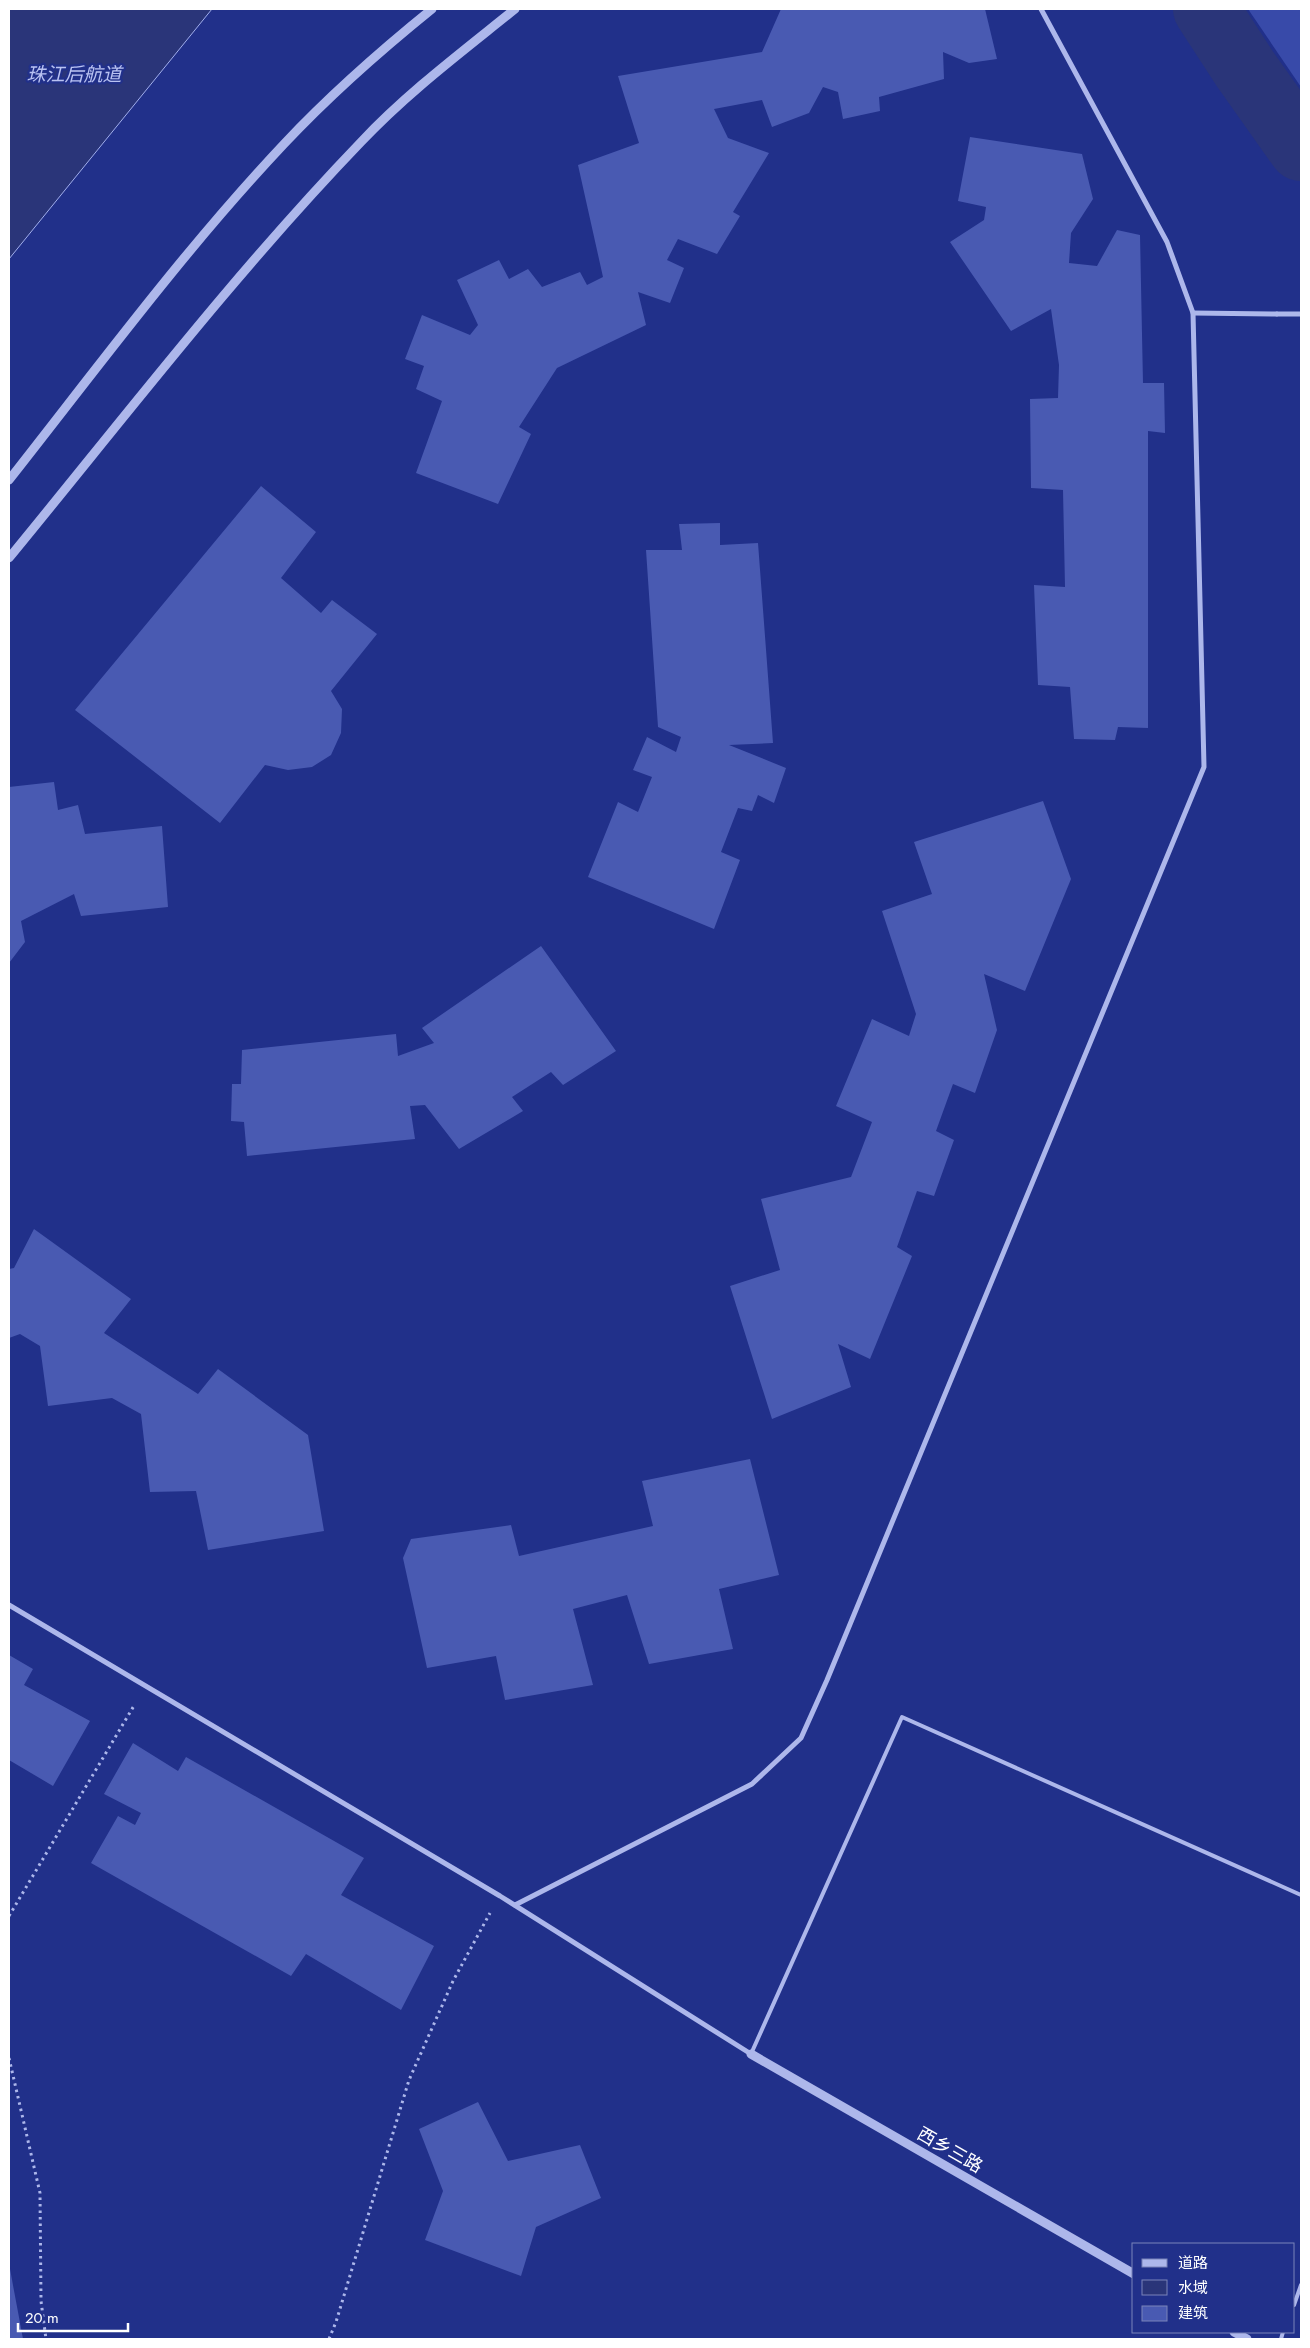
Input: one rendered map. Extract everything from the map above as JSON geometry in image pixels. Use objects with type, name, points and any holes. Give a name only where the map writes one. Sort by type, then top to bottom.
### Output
[{"type":"street","points":[[9,480],[209,229],[284,144],[363,66],[432,9]]},
{"type":"street","points":[[9,558],[251,263],[362,141],[453,60],[516,9]]},
{"type":"street","points":[[515,1905],[752,1784],[802,1738],[1204,767],[1193,313],[1167,242],[1041,9]]},
{"type":"street","points":[[1193,313],[1301,314]]},
{"type":"street","points":[[9,1605],[515,1905],[750,2054]]},
{"type":"street","name":"西乡三路","points":[[750,2054],[1132,2273]]},
{"type":"street","points":[[1236,2333],[1247,2339]]},
{"type":"lane","points":[[750,2054],[902,1717],[1301,1895]]},
{"type":"lane","points":[[1295,2301],[1301,2285]]},
{"type":"path","points":[[9,1916],[145,1686]]},
{"type":"path","points":[[329,2339],[378,2187],[409,2080],[453,1981],[500,1896]]},
{"type":"path","points":[[9,2058],[40,2193],[41,2300],[46,2339]]},
{"type":"shaded area","points":[[1248,9],[1301,9],[1301,87]]},
{"type":"water","name":"珠江后航道","points":[[9,9],[212,9],[9,259]]},
{"type":"building","points":[[781,9],[985,9],[997,59],[969,63],[943,52],[944,79],[879,97],[880,111],[843,119],[838,92],[823,87],[809,113],[772,127],[762,100],[714,109],[728,138],[769,153],[733,212],[740,216],[717,254],[678,239],[667,260],[684,268],[670,303],[638,292],[646,325],[557,368],[519,427],[531,434],[498,504],[416,473],[442,401],[416,389],[424,366],[405,359],[422,315],[470,335],[478,325],[457,280],[499,260],[509,279],[528,269],[542,287],[580,272],[587,285],[603,277],[578,165],[639,143],[618,76],[762,52]]},
{"type":"building","points":[[970,137],[1082,154],[1093,199],[1071,233],[1069,263],[1097,266],[1117,230],[1140,235],[1143,383],[1164,383],[1165,433],[1148,431],[1148,728],[1118,727],[1115,740],[1074,739],[1070,687],[1038,685],[1034,585],[1065,587],[1063,490],[1031,488],[1030,399],[1058,398],[1059,365],[1051,309],[1011,331],[950,242],[984,220],[986,207],[958,201]]},
{"type":"building","points":[[261,486],[316,532],[281,578],[321,613],[332,600],[377,634],[331,691],[342,709],[341,733],[331,755],[312,767],[288,770],[265,765],[220,823],[75,710]]},
{"type":"building","points":[[720,523],[720,545],[758,543],[773,743],[729,745],[786,768],[774,803],[758,795],[752,811],[738,808],[721,852],[740,860],[714,929],[588,877],[618,802],[638,812],[652,777],[633,770],[647,737],[676,752],[681,737],[658,727],[646,550],[682,550],[679,524]]},
{"type":"building","points":[[54,782],[58,810],[78,805],[85,834],[162,826],[168,907],[81,916],[74,894],[21,921],[25,942],[9,963],[9,787]]},
{"type":"building","points":[[1043,801],[1071,879],[1025,991],[984,974],[997,1030],[975,1093],[953,1084],[936,1131],[954,1140],[934,1196],[917,1191],[897,1247],[912,1256],[870,1359],[838,1344],[851,1387],[772,1419],[730,1286],[780,1270],[761,1199],[851,1177],[872,1122],[836,1106],[872,1019],[909,1036],[916,1014],[882,911],[932,894],[914,842]]},
{"type":"building","points":[[541,946],[616,1051],[563,1085],[551,1072],[512,1097],[523,1111],[459,1149],[425,1105],[410,1106],[415,1139],[247,1156],[244,1122],[231,1121],[232,1084],[241,1084],[242,1050],[396,1034],[398,1056],[434,1043],[422,1028]]},
{"type":"building","points":[[34,1229],[131,1299],[104,1333],[198,1394],[218,1369],[308,1435],[324,1531],[208,1550],[196,1491],[150,1492],[141,1414],[112,1398],[48,1406],[40,1346],[20,1334],[9,1338],[9,1269],[14,1268]]},
{"type":"building","points":[[750,1459],[779,1575],[719,1589],[733,1649],[649,1664],[627,1595],[573,1609],[593,1685],[505,1700],[496,1656],[427,1668],[403,1558],[411,1539],[511,1525],[519,1556],[653,1526],[642,1481]]},
{"type":"building","points":[[9,1655],[33,1669],[24,1685],[90,1721],[53,1786],[9,1760]]},
{"type":"building","points":[[133,1743],[178,1771],[186,1757],[364,1858],[341,1895],[434,1946],[401,2010],[306,1954],[291,1976],[91,1863],[118,1816],[135,1825],[141,1813],[104,1794]]},
{"type":"building","points":[[478,2102],[508,2161],[580,2145],[601,2198],[536,2227],[521,2276],[425,2240],[443,2191],[419,2129]]},
{"type":"building","points":[[10,2269],[23,2339],[9,2339]]},
{"type":"waterway","points":[[1206,9],[1245,69],[1301,148]]}]
